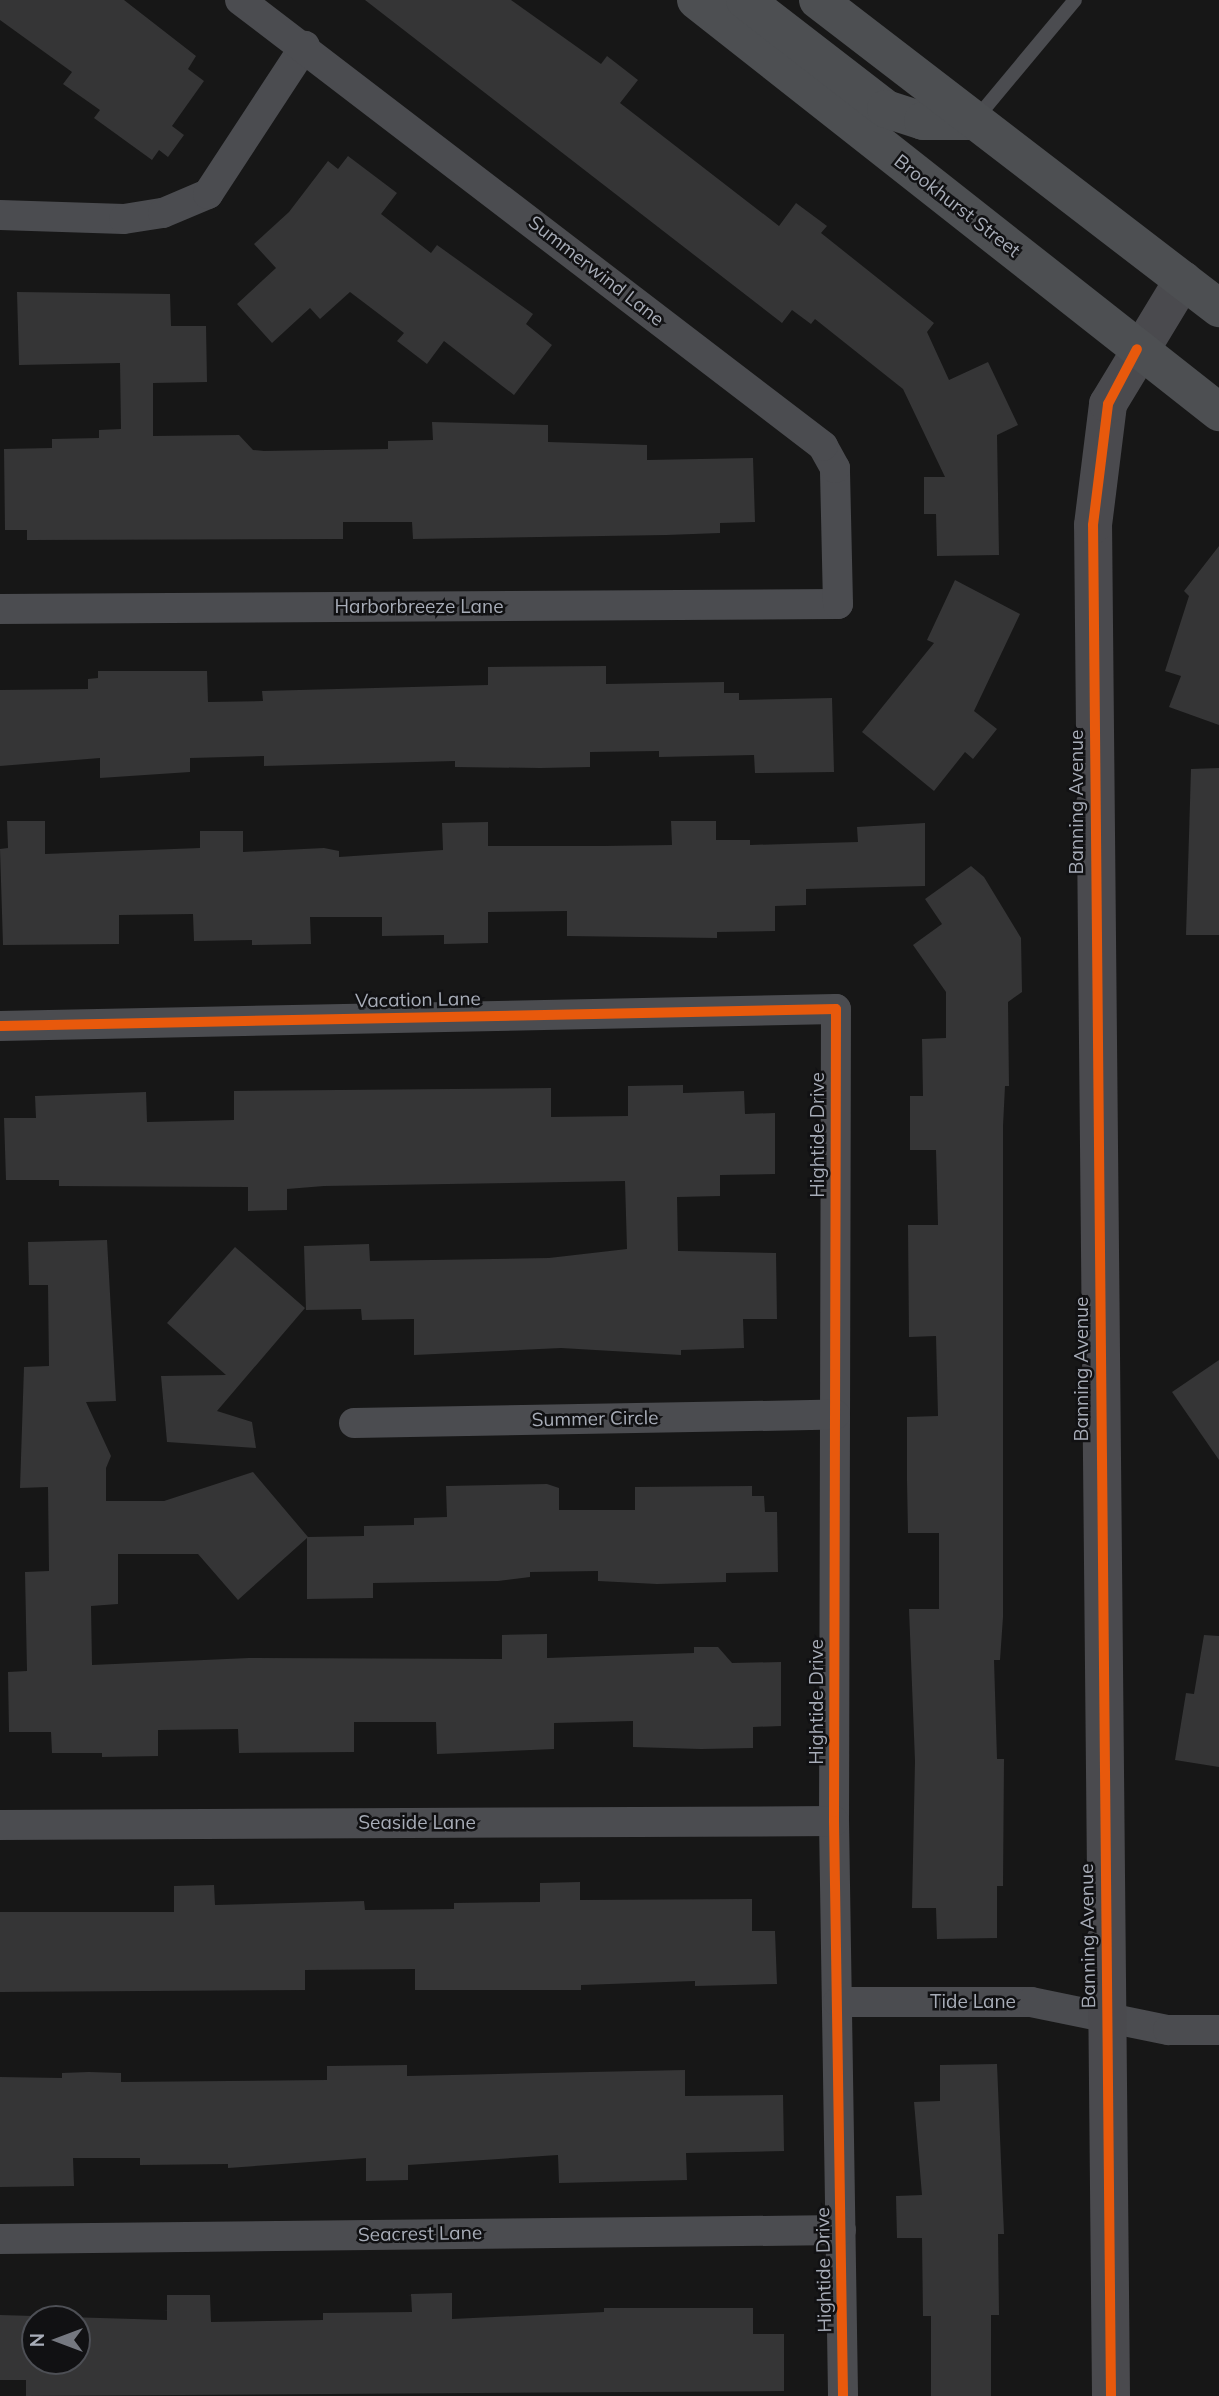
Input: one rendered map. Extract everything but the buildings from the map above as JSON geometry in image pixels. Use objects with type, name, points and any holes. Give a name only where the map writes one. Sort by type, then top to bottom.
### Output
[{"type":"main road","name":"Brookhurst Street","points":[[696,0],[1219,412]]},
{"type":"main road","points":[[745,0],[886,109],[923,121],[974,121]]},
{"type":"main road","points":[[818,0],[1219,308]]},
{"type":"street","name":"Summerwind Lane","points":[[240,0],[306,46],[823,446],[835,468],[838,604]]},
{"type":"street","points":[[0,215],[124,219],[163,214],[208,194],[306,46]]},
{"type":"street","name":"Banning Avenue","points":[[1111,2396],[1093,525],[1108,404],[1137,349],[1183,281]]},
{"type":"street","name":"Harborbreeze Lane","points":[[0,609],[838,604]]},
{"type":"street","name":"Vacation Lane","points":[[0,1026],[836,1009]]},
{"type":"street","name":"Hightide Drive","points":[[836,1009],[834,1821],[843,2396]]},
{"type":"street","name":"Summer Circle","points":[[354,1423],[835,1415]]},
{"type":"street","name":"Seaside Lane","points":[[0,1825],[834,1821]]},
{"type":"street","name":"Tide Lane","points":[[838,2001],[1031,2003],[1168,2030],[1219,2030]]},
{"type":"street","name":"Seacrest Lane","points":[[0,2239],[841,2230]]},
{"type":"lane","points":[[974,121],[1075,0]]},
{"type":"cycle path","points":[[1111,2396],[1093,525],[1108,404],[1137,349]]},
{"type":"cycle path","points":[[0,1026],[836,1009],[834,1821],[843,2396]]}]
